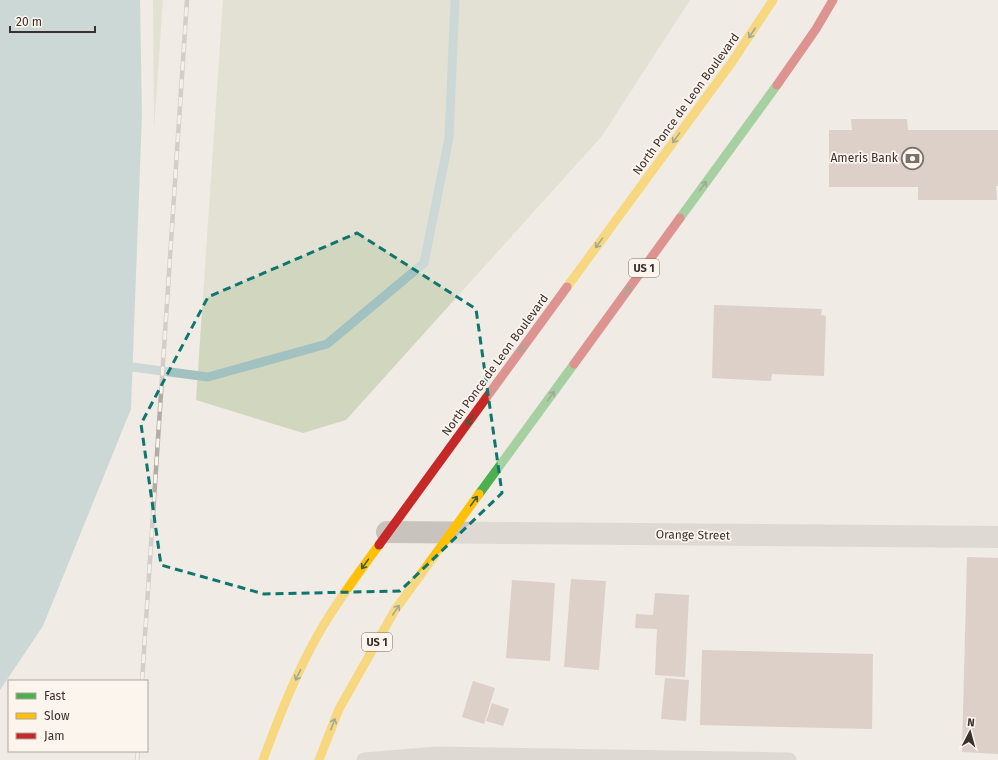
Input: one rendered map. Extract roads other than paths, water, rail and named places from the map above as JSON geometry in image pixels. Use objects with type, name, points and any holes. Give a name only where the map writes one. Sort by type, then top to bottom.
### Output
[{"type":"highway","name":"North Ponce de Leon Boulevard","points":[[263,760],[297,677],[323,628],[354,579],[732,62],[773,0]]},
{"type":"highway","name":"US 1","points":[[319,760],[339,709],[395,610],[773,90],[816,29],[833,0]]},
{"type":"street","name":"Orange Street","points":[[388,532],[998,537]]},
{"type":"lane","points":[[364,760],[437,754],[789,760]]},
{"type":"water","points":[[0,0],[140,0],[142,114],[131,409],[43,626],[0,690]]},
{"type":"waterway","points":[[132,367],[208,377],[327,344],[424,263],[449,138],[455,0]]},
{"type":"railway","points":[[142,680],[187,0]]},
{"type":"railway","points":[[137,760],[138,752]]},
{"type":"place","name":"Ameris Bank","points":[[913,158]]}]
